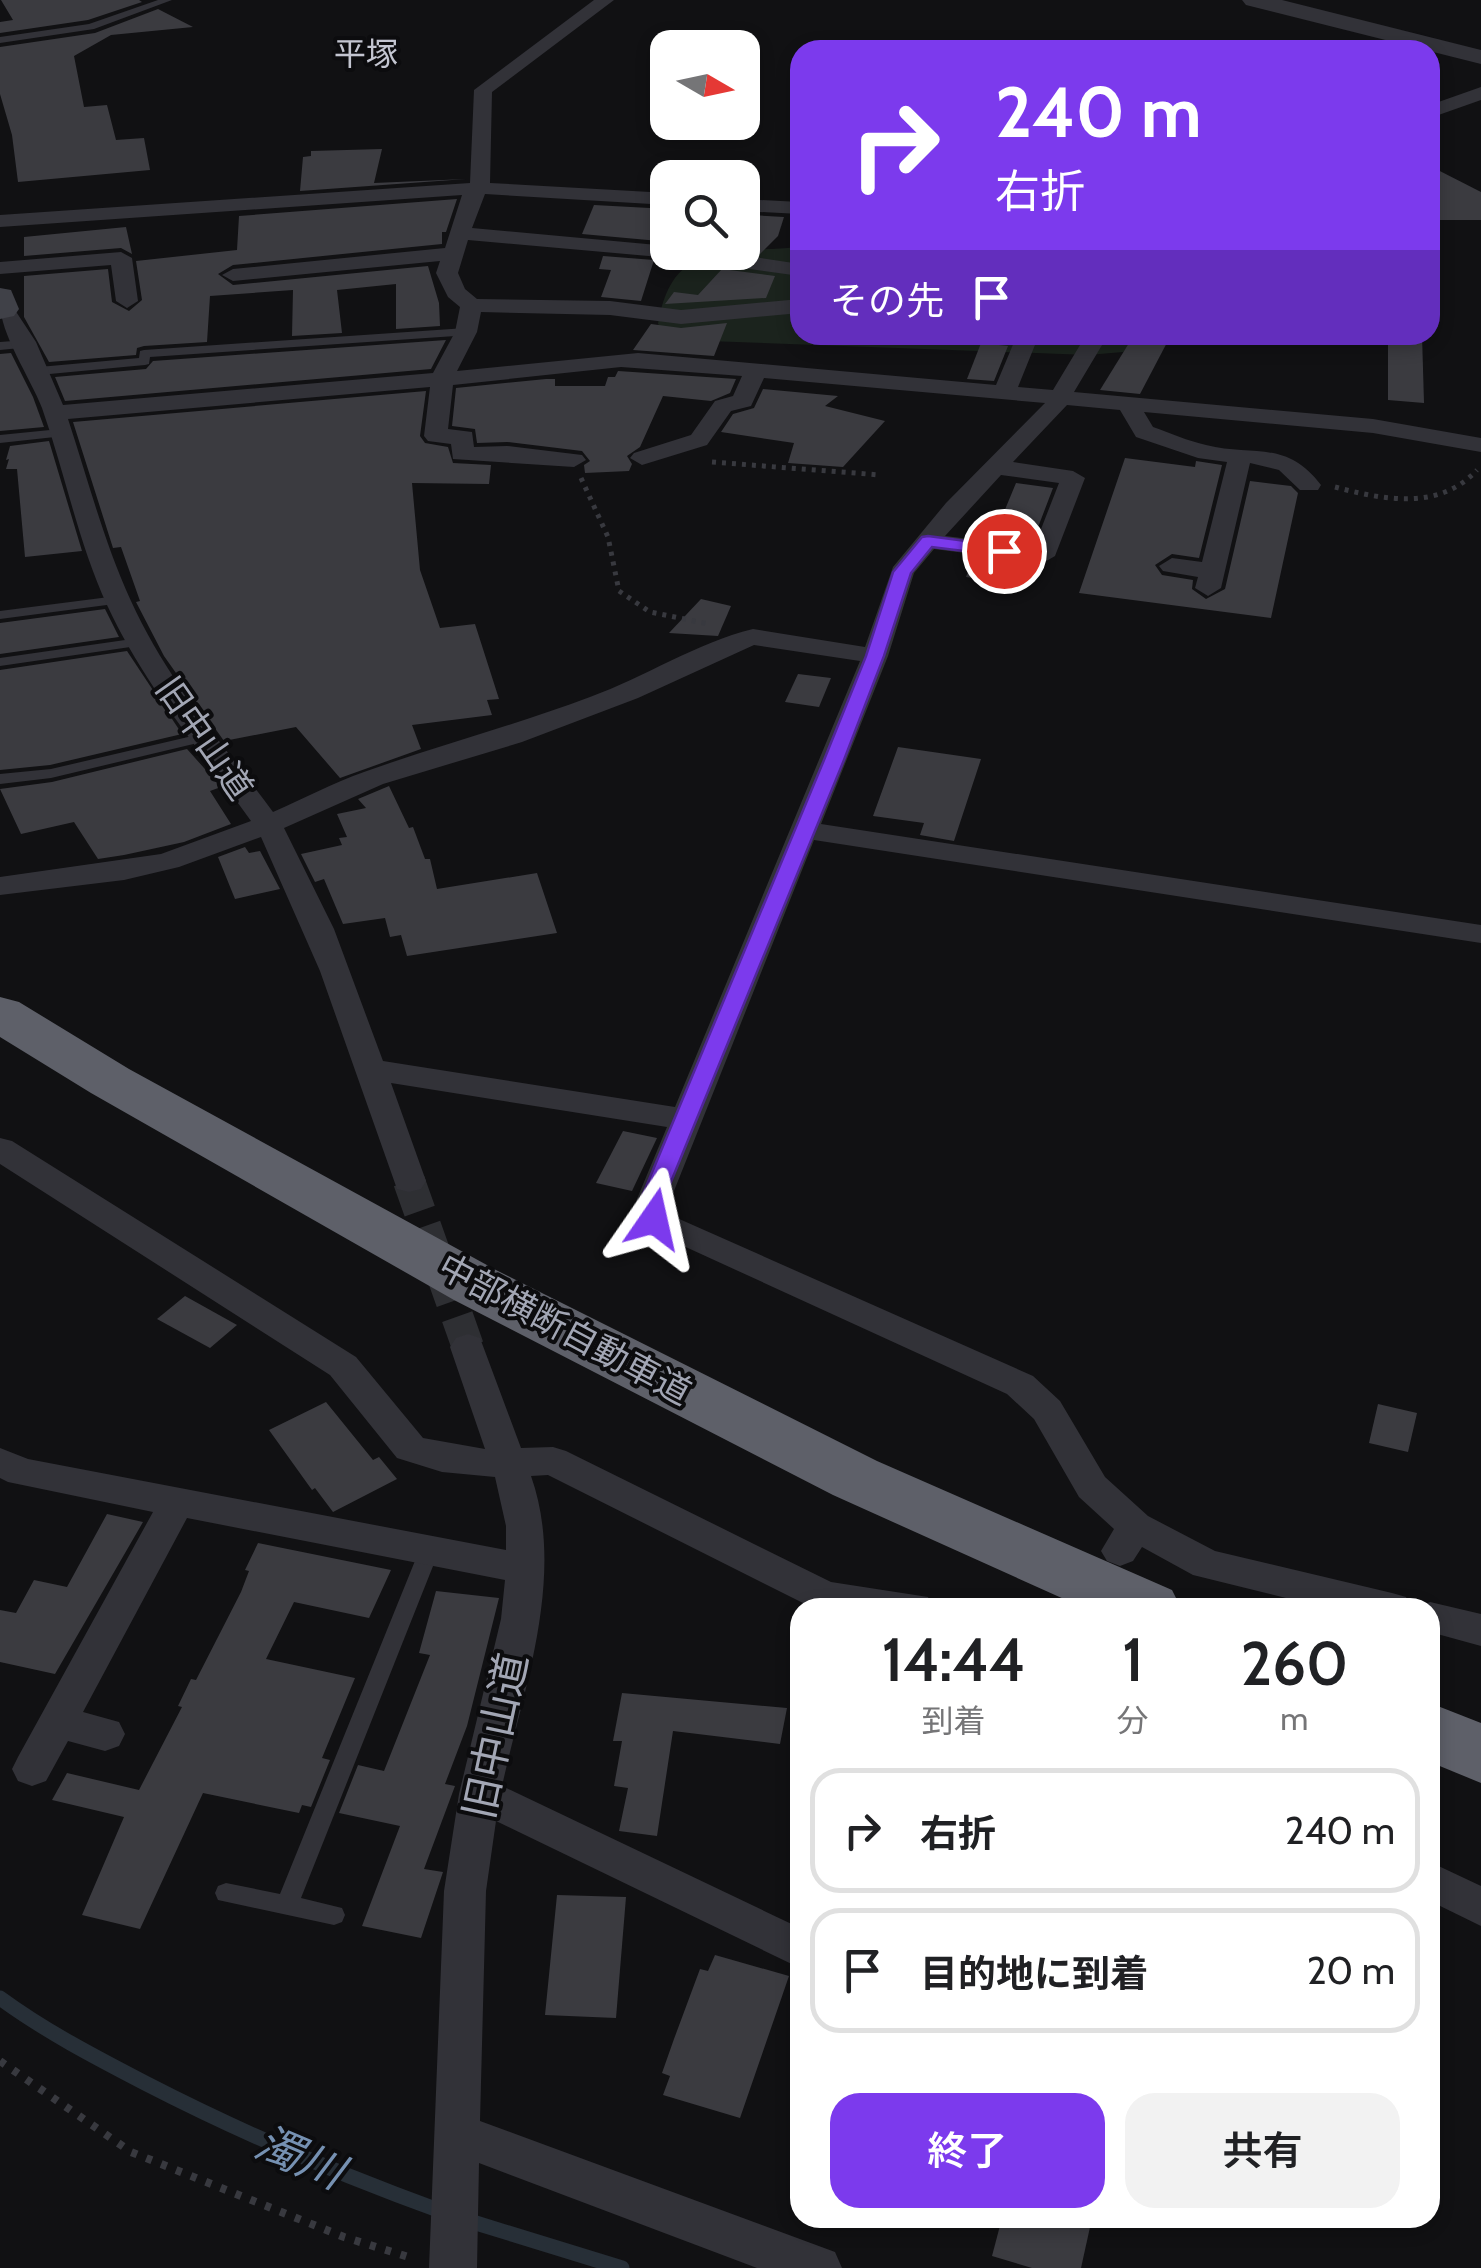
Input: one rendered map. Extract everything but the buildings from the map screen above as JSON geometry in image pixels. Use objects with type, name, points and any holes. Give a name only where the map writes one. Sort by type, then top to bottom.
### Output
[{"type":"highway","name":"中部横断自動車道","points":[[0,1014],[110,1081],[475,1285],[856,1478],[1126,1598]]},
{"type":"highway","points":[[1440,1736],[1481,1754]]},
{"type":"street","points":[[605,0],[483,90],[480,188],[472,195],[447,273],[456,292],[471,305],[610,308],[680,317],[790,307]]},
{"type":"street","points":[[1254,0],[1413,40]]},
{"type":"street","points":[[1440,47],[1481,57]]},
{"type":"street","points":[[1440,108],[1481,93]]},
{"type":"street","points":[[0,221],[480,188],[650,198]]},
{"type":"street","points":[[760,206],[790,207]]},
{"type":"street","points":[[233,275],[458,243],[650,251]]},
{"type":"street","points":[[0,268],[120,258],[127,301]]},
{"type":"street","points":[[760,264],[790,269]]},
{"type":"street","name":"旧中山道","points":[[1,305],[39,371],[117,600],[201,738],[268,825],[282,850],[330,963],[409,1181]]},
{"type":"street","points":[[471,305],[466,332],[442,378],[436,436],[464,437],[462,454],[507,453],[574,460]]},
{"type":"street","points":[[1004,392],[1024,345]]},
{"type":"street","points":[[1091,345],[1063,396],[902,572],[875,656],[651,1206],[654,1219],[1020,1385],[1047,1410],[1128,1539],[1206,1564],[1350,1598]]},
{"type":"street","points":[[57,423],[342,384],[537,371],[610,360],[1063,396],[1373,426],[1481,445]]},
{"type":"street","points":[[642,458],[699,440],[723,406],[743,401],[755,372]]},
{"type":"street","points":[[1127,402],[1144,432],[1206,453],[1272,458],[1320,485]]},
{"type":"street","points":[[1172,566],[1210,580],[1240,457]]},
{"type":"street","points":[[928,541],[1043,556],[1073,478],[996,468]]},
{"type":"street","points":[[0,886],[139,868],[268,825],[330,794],[512,736],[630,692],[727,645],[753,637],[875,656]]},
{"type":"street","points":[[806,830],[1481,934]]},
{"type":"street","points":[[368,1069],[685,1119]]},
{"type":"street","points":[[0,1149],[343,1366],[410,1448],[442,1458],[553,1462],[825,1596],[840,1598]]},
{"type":"street","name":"旧中山道","points":[[444,2261],[456,2140],[465,1891],[480,1794],[520,1619],[525,1569],[525,1526],[508,1462],[468,1347]]},
{"type":"street","points":[[0,1462],[21,1472],[525,1569]]},
{"type":"street","points":[[32,1769],[177,1502]]},
{"type":"street","points":[[1440,1620],[1481,1630]]},
{"type":"street","points":[[57,1722],[105,1734]]},
{"type":"street","points":[[480,1794],[790,1943]]},
{"type":"street","points":[[1440,1885],[1481,1908]]},
{"type":"street","points":[[456,2140],[818,2268]]},
{"type":"lane","points":[[0,40],[91,27],[167,0]]},
{"type":"lane","points":[[39,371],[145,361],[144,354],[466,332]]},
{"type":"lane","points":[[0,346],[26,344]]},
{"type":"lane","points":[[0,439],[57,423]]},
{"type":"lane","points":[[0,615],[117,600]]},
{"type":"lane","points":[[0,662],[140,642]]},
{"type":"lane","points":[[0,779],[45,777],[145,748],[201,738]]},
{"type":"lane","points":[[287,1906],[429,1550]]},
{"type":"lane","points":[[226,1893],[334,1915]]},
{"type":"path","points":[[642,458],[880,475]]},
{"type":"path","points":[[574,460],[594,514],[608,537],[619,590],[650,612],[753,637]]},
{"type":"path","points":[[1320,485],[1362,494],[1432,497],[1458,490],[1481,463]]},
{"type":"path","points":[[0,2061],[131,2152],[344,2237],[444,2261]]},
{"type":"shaded area","points":[[790,248],[790,344],[668,337],[658,324],[665,296],[684,270],[760,270],[760,250]]},
{"type":"shaded area","points":[[817,345],[1134,345],[1123,352],[1088,355]]},
{"type":"waterway","name":"濁川","points":[[0,1998],[71,2043],[182,2101],[293,2153],[446,2213]]},
{"type":"waterway","name":"濁川","points":[[463,2219],[622,2268]]},
{"type":"tunnel","points":[[409,1181],[468,1347]]},
{"type":"district","name":"平塚","points":[[366,53]]},
{"type":"route","points":[[654,1219],[651,1206],[655,1194],[834,760],[875,656],[902,572],[928,541],[1004,551]]}]
